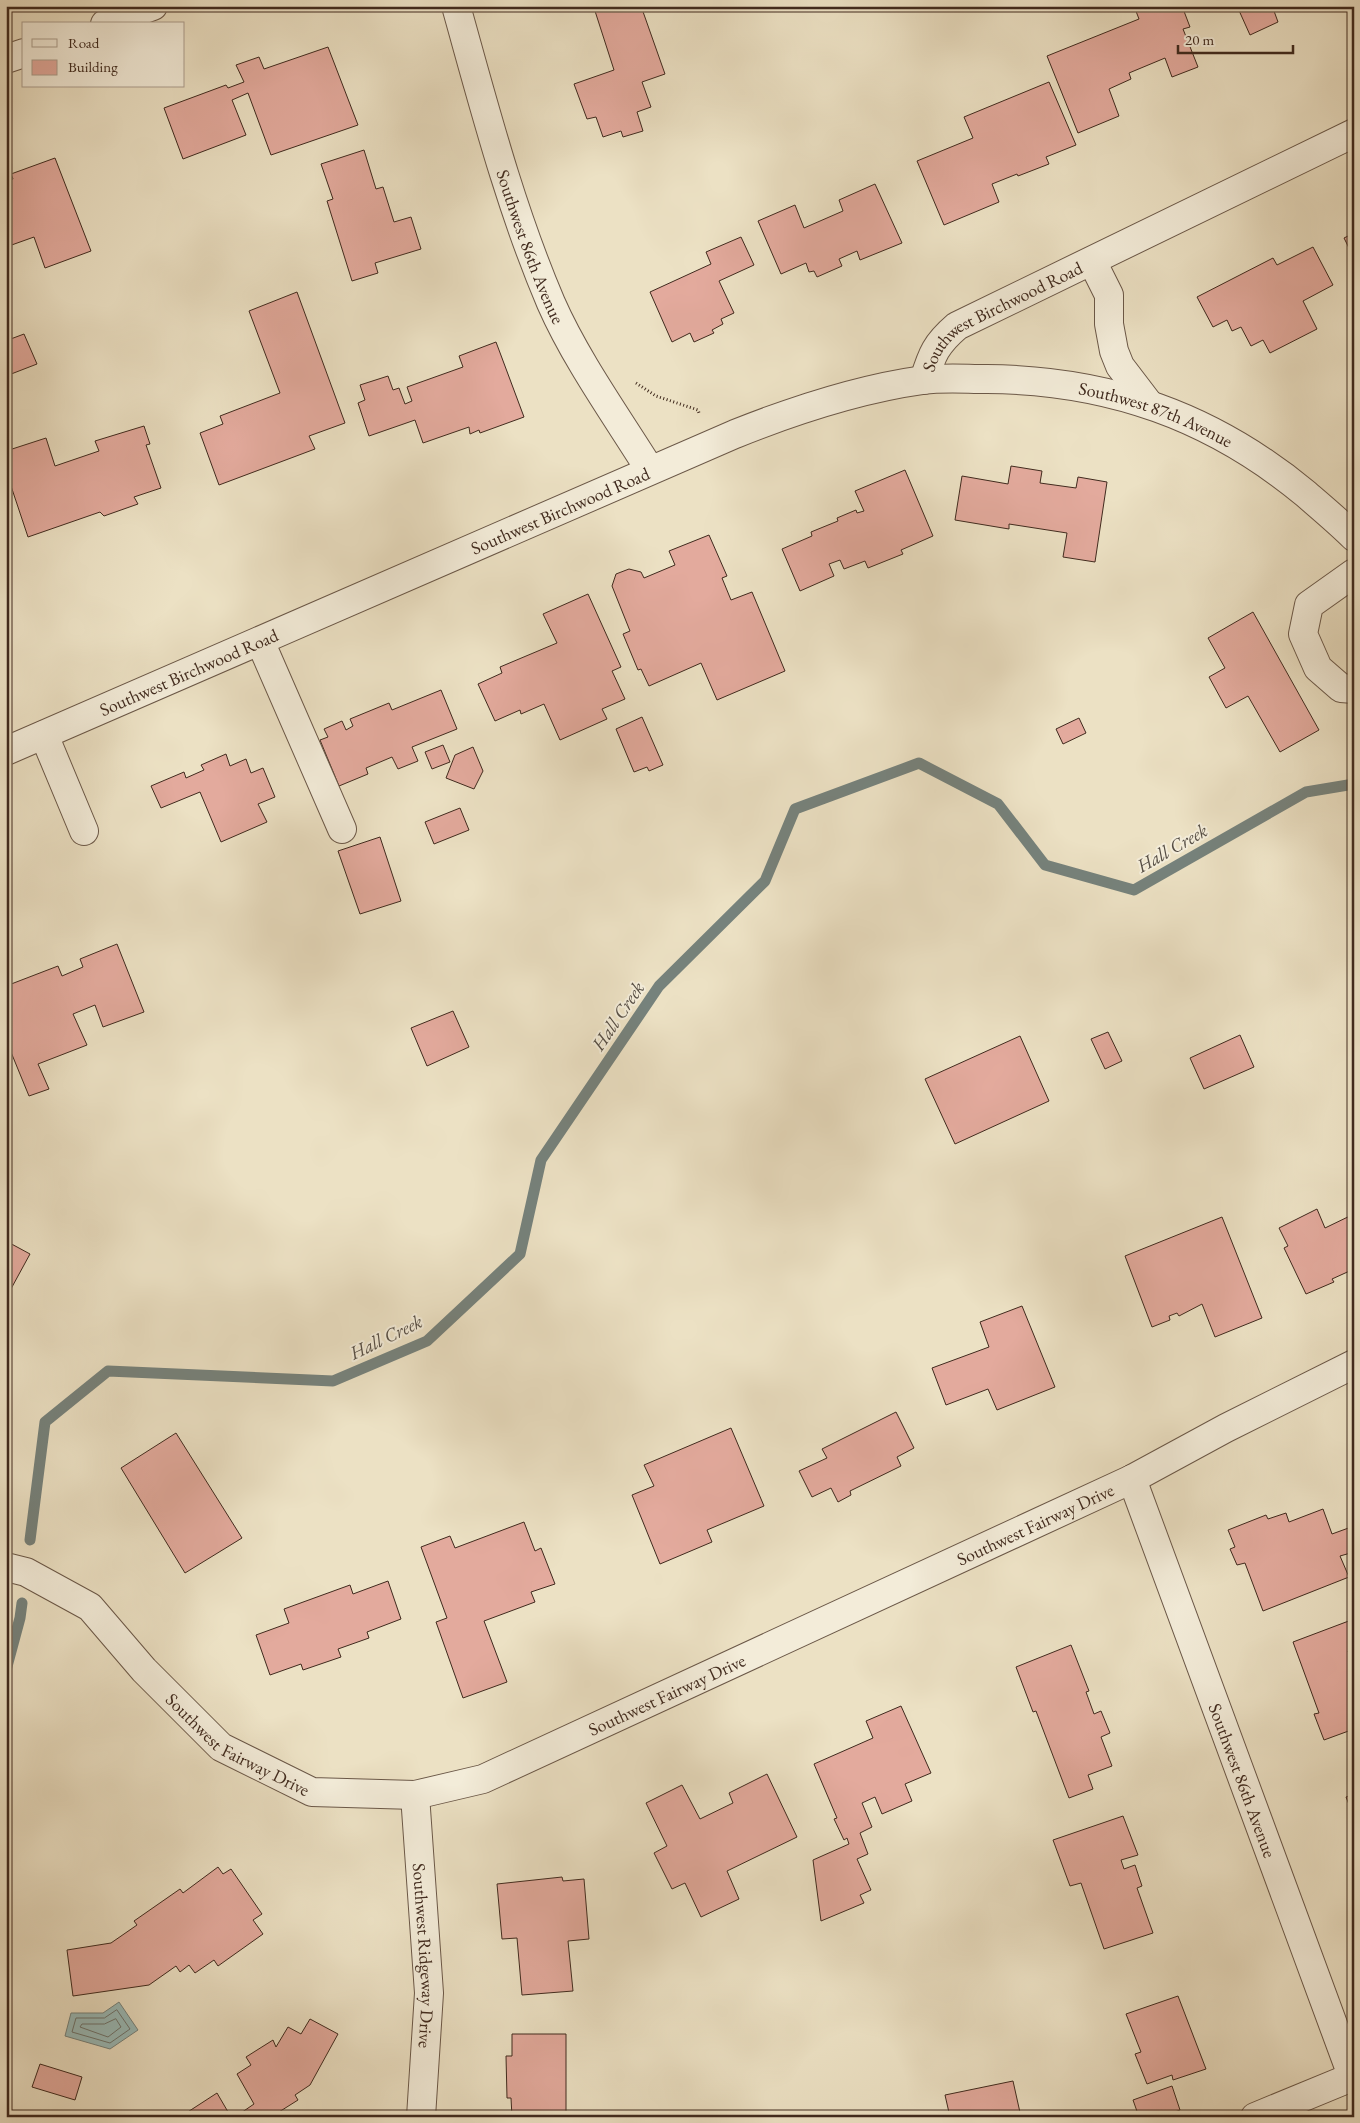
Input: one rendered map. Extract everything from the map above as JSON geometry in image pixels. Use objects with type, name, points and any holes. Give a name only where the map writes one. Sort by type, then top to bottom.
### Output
[{"type":"street","points":[[110,22],[153,6]]},
{"type":"street","name":"Southwest 86th Avenue","points":[[456,6],[496,152],[552,304],[573,347],[650,470]]},
{"type":"street","points":[[6,60],[22,54]]},
{"type":"street","name":"Southwest Birchwood Road","points":[[6,751],[712,444],[809,406],[924,380],[933,352],[957,326],[1354,134]]},
{"type":"street","name":"Southwest Birchwood Road","points":[[1092,261],[1109,295],[1109,324],[1114,351],[1120,366],[1149,404]]},
{"type":"street","name":"Southwest 87th Avenue","points":[[924,380],[1047,381],[1087,388],[1149,404],[1208,428],[1259,457],[1354,537]]},
{"type":"street","points":[[1354,573],[1309,605],[1303,634],[1318,668],[1341,688],[1354,689]]},
{"type":"street","points":[[260,641],[342,829]]},
{"type":"street","points":[[44,734],[84,831]]},
{"type":"street","name":"Southwest Fairway Drive","points":[[6,1567],[26,1572],[90,1607],[144,1670],[221,1747],[312,1792],[415,1795],[483,1779],[1132,1479],[1226,1428],[1354,1364]]},
{"type":"street","name":"Southwest 86th Avenue","points":[[1132,1479],[1353,2079]]},
{"type":"street","name":"Southwest Ridgeway Drive","points":[[415,1795],[429,1993],[421,2117]]},
{"type":"street","points":[[1255,2117],[1353,2079]]},
{"type":"path","points":[[634,381],[656,396],[698,410],[712,444]]},
{"type":"water","points":[[119,2002],[138,2030],[110,2049],[65,2036],[71,2013],[103,2013]]},
{"type":"building","points":[[609,6],[641,6],[665,74],[642,82],[651,107],[637,112],[643,131],[623,137],[621,131],[603,137],[596,117],[587,119],[574,84],[614,70],[595,11]]},
{"type":"building","points":[[1134,6],[1182,6],[1190,27],[1183,29],[1198,67],[1172,77],[1165,58],[1129,73],[1131,79],[1109,89],[1119,116],[1078,133],[1047,56],[1139,19]]},
{"type":"building","points":[[1237,6],[1280,6],[1281,8],[1274,11],[1278,22],[1250,35]]},
{"type":"building","points":[[328,47],[358,125],[271,155],[248,93],[232,100],[246,135],[183,159],[164,108],[226,85],[228,88],[244,82],[236,65],[259,57],[264,69]]},
{"type":"building","points":[[1049,82],[1076,145],[1046,157],[1049,164],[992,184],[999,202],[944,225],[917,161],[973,138],[964,117]]},
{"type":"building","points":[[364,150],[376,189],[383,187],[394,222],[411,217],[421,249],[375,263],[378,273],[352,281],[327,201],[333,199],[321,164]]},
{"type":"building","points":[[55,158],[91,251],[45,268],[34,237],[6,247],[6,181],[13,179],[11,174]]},
{"type":"building","points":[[875,184],[902,243],[860,260],[857,251],[839,259],[842,266],[817,277],[814,271],[809,272],[806,263],[781,274],[758,221],[795,205],[804,228],[843,211],[839,200]]},
{"type":"building","points":[[1354,233],[1354,258],[1344,238]]},
{"type":"building","points":[[741,237],[754,265],[719,281],[734,313],[721,319],[723,324],[712,330],[714,333],[694,342],[690,333],[672,342],[650,292],[711,264],[706,252]]},
{"type":"building","points":[[1313,247],[1333,285],[1303,301],[1317,329],[1270,353],[1263,340],[1251,346],[1241,327],[1232,331],[1227,320],[1213,327],[1197,297],[1273,258],[1277,265]]},
{"type":"building","points":[[297,292],[345,423],[309,436],[315,449],[219,485],[200,433],[223,424],[220,416],[280,393],[249,311]]},
{"type":"building","points":[[6,334],[8,340],[24,334],[37,364],[6,376]]},
{"type":"building","points":[[496,342],[524,417],[480,433],[479,430],[470,434],[469,427],[423,443],[415,420],[369,436],[358,403],[365,400],[360,385],[388,376],[393,390],[399,388],[405,404],[412,401],[407,387],[463,367],[459,356]]},
{"type":"building","points":[[144,426],[150,444],[146,445],[161,488],[134,497],[138,504],[104,516],[100,512],[28,537],[6,471],[6,451],[46,438],[55,466],[99,451],[95,441]]},
{"type":"building","points":[[1011,466],[1042,471],[1040,483],[1076,488],[1078,477],[1107,482],[1095,562],[1063,557],[1067,533],[1009,524],[1009,529],[955,520],[962,476],[1008,484]]},
{"type":"building","points":[[905,470],[933,536],[901,550],[903,554],[868,568],[865,561],[844,569],[840,560],[829,564],[834,576],[800,591],[782,549],[812,536],[811,532],[838,521],[837,518],[856,510],[857,513],[864,511],[855,491]]},
{"type":"building","points":[[709,535],[727,576],[722,578],[731,600],[752,592],[785,671],[717,700],[701,663],[649,686],[641,669],[638,670],[623,634],[630,631],[612,586],[616,574],[629,569],[641,572],[644,578],[675,565],[669,551]]},
{"type":"building","points":[[588,594],[621,667],[612,671],[625,699],[602,709],[607,719],[560,740],[544,704],[521,714],[520,710],[495,721],[478,684],[502,673],[500,667],[557,643],[543,614]]},
{"type":"building","points":[[1253,612],[1319,730],[1280,752],[1248,696],[1226,708],[1209,677],[1225,668],[1208,638]]},
{"type":"building","points":[[441,690],[457,729],[412,747],[418,761],[398,769],[392,757],[366,768],[368,774],[339,786],[320,740],[328,737],[324,729],[342,721],[346,730],[353,726],[350,719],[389,703],[392,710]]},
{"type":"building","points":[[642,717],[663,765],[649,771],[647,767],[634,772],[616,729]]},
{"type":"building","points":[[1079,718],[1086,733],[1063,744],[1056,729]]},
{"type":"building","points":[[443,745],[450,762],[432,769],[425,752]]},
{"type":"building","points":[[473,747],[483,771],[474,789],[446,778],[455,755]]},
{"type":"building","points":[[226,754],[230,766],[246,759],[251,773],[263,768],[275,797],[258,804],[267,822],[221,842],[200,792],[161,808],[151,786],[184,772],[186,778],[204,770],[201,765]]},
{"type":"building","points":[[460,808],[469,830],[434,844],[425,822]]},
{"type":"building","points":[[380,837],[401,901],[360,914],[338,851]]},
{"type":"building","points":[[117,944],[144,1012],[103,1027],[95,1005],[73,1014],[87,1045],[38,1064],[49,1089],[29,1096],[6,1040],[6,986],[58,966],[62,976],[83,967],[80,959]]},
{"type":"building","points":[[453,1011],[469,1047],[427,1066],[411,1028]]},
{"type":"building","points":[[1108,1032],[1122,1061],[1105,1069],[1091,1039]]},
{"type":"building","points":[[1240,1035],[1254,1067],[1204,1089],[1190,1058]]},
{"type":"building","points":[[1020,1036],[1049,1101],[955,1144],[925,1079]]},
{"type":"building","points":[[1317,1209],[1325,1228],[1354,1214],[1354,1269],[1332,1279],[1334,1282],[1306,1294],[1284,1248],[1288,1246],[1279,1228]]},
{"type":"building","points":[[1222,1217],[1262,1318],[1215,1337],[1202,1304],[1179,1316],[1177,1313],[1169,1316],[1170,1320],[1152,1327],[1125,1256]]},
{"type":"building","points":[[6,1241],[30,1254],[6,1298]]},
{"type":"building","points":[[1022,1306],[1055,1387],[997,1410],[988,1389],[946,1405],[932,1368],[989,1347],[980,1322]]},
{"type":"building","points":[[896,1412],[914,1448],[897,1457],[901,1466],[850,1491],[851,1495],[838,1502],[831,1488],[812,1497],[799,1471],[827,1458],[822,1449]]},
{"type":"building","points":[[731,1428],[764,1506],[707,1530],[712,1542],[660,1564],[632,1495],[654,1486],[644,1465]]},
{"type":"building","points":[[176,1433],[242,1538],[185,1573],[121,1468]]},
{"type":"building","points":[[1323,1509],[1332,1534],[1354,1526],[1354,1552],[1340,1556],[1349,1577],[1263,1611],[1245,1563],[1237,1565],[1230,1549],[1235,1547],[1228,1530],[1266,1515],[1268,1519],[1286,1513],[1289,1522]]},
{"type":"building","points":[[524,1522],[535,1551],[541,1548],[555,1584],[531,1592],[535,1602],[484,1621],[507,1682],[463,1698],[436,1622],[447,1618],[421,1547],[450,1536],[455,1548]]},
{"type":"building","points":[[388,1581],[401,1619],[367,1632],[369,1638],[338,1649],[341,1657],[303,1670],[301,1664],[270,1675],[256,1635],[289,1623],[284,1609],[350,1585],[353,1594]]},
{"type":"building","points":[[1354,1619],[1354,1649],[1348,1651],[1354,1666],[1354,1729],[1324,1740],[1314,1714],[1319,1713],[1293,1642]]},
{"type":"building","points":[[1071,1645],[1089,1691],[1086,1692],[1094,1714],[1101,1711],[1110,1733],[1101,1737],[1112,1766],[1088,1775],[1093,1789],[1069,1798],[1036,1711],[1033,1712],[1016,1667]]},
{"type":"building","points":[[901,1706],[931,1773],[905,1784],[912,1801],[882,1814],[875,1797],[862,1803],[872,1827],[860,1833],[868,1854],[857,1859],[871,1890],[860,1895],[864,1903],[821,1921],[813,1860],[849,1844],[847,1838],[844,1840],[834,1819],[837,1818],[814,1764],[873,1738],[866,1721]]},
{"type":"building","points":[[767,1774],[797,1837],[727,1871],[739,1899],[701,1917],[685,1883],[672,1889],[654,1853],[667,1846],[646,1803],[682,1785],[700,1819],[733,1803],[729,1793]]},
{"type":"building","points":[[1354,1794],[1354,1817],[1346,1797]]},
{"type":"building","points":[[1123,1816],[1138,1855],[1121,1860],[1124,1869],[1135,1865],[1142,1886],[1137,1888],[1153,1933],[1104,1949],[1081,1883],[1070,1886],[1053,1840]]},
{"type":"building","points":[[218,1867],[223,1874],[231,1869],[262,1914],[253,1920],[263,1934],[218,1966],[214,1960],[195,1973],[189,1965],[180,1972],[176,1966],[149,1985],[73,1996],[67,1950],[111,1943],[137,1925],[134,1921],[180,1889],[183,1893]]},
{"type":"building","points":[[562,1877],[563,1881],[584,1879],[589,1939],[568,1941],[573,1991],[522,1995],[517,1938],[502,1939],[497,1884]]},
{"type":"building","points":[[1178,1996],[1206,2069],[1173,2080],[1172,2075],[1147,2084],[1135,2054],[1141,2052],[1126,2014]]},
{"type":"building","points":[[310,2019],[338,2034],[310,2085],[295,2095],[298,2100],[271,2117],[235,2117],[254,2104],[237,2074],[251,2065],[246,2057],[273,2040],[276,2047],[288,2027],[301,2034]]},
{"type":"building","points":[[512,2034],[566,2034],[566,2117],[512,2117],[511,2098],[507,2098],[506,2056],[512,2056]]},
{"type":"building","points":[[40,2064],[82,2077],[75,2100],[32,2087]]},
{"type":"building","points":[[1013,2081],[1021,2117],[950,2117],[945,2095]]},
{"type":"building","points":[[1172,2086],[1180,2110],[1162,2117],[1139,2117],[1133,2100]]},
{"type":"building","points":[[217,2093],[231,2117],[180,2117]]},
{"type":"waterway","name":"Hall Creek","points":[[30,1540],[45,1422],[108,1371],[333,1381],[427,1341],[520,1254],[541,1160],[659,986],[765,881],[795,809],[919,763],[998,804],[1045,865],[1134,890],[1306,792],[1354,784]]},
{"type":"waterway","name":"Hall Creek","points":[[6,1670],[20,1618],[22,1603]]}]
